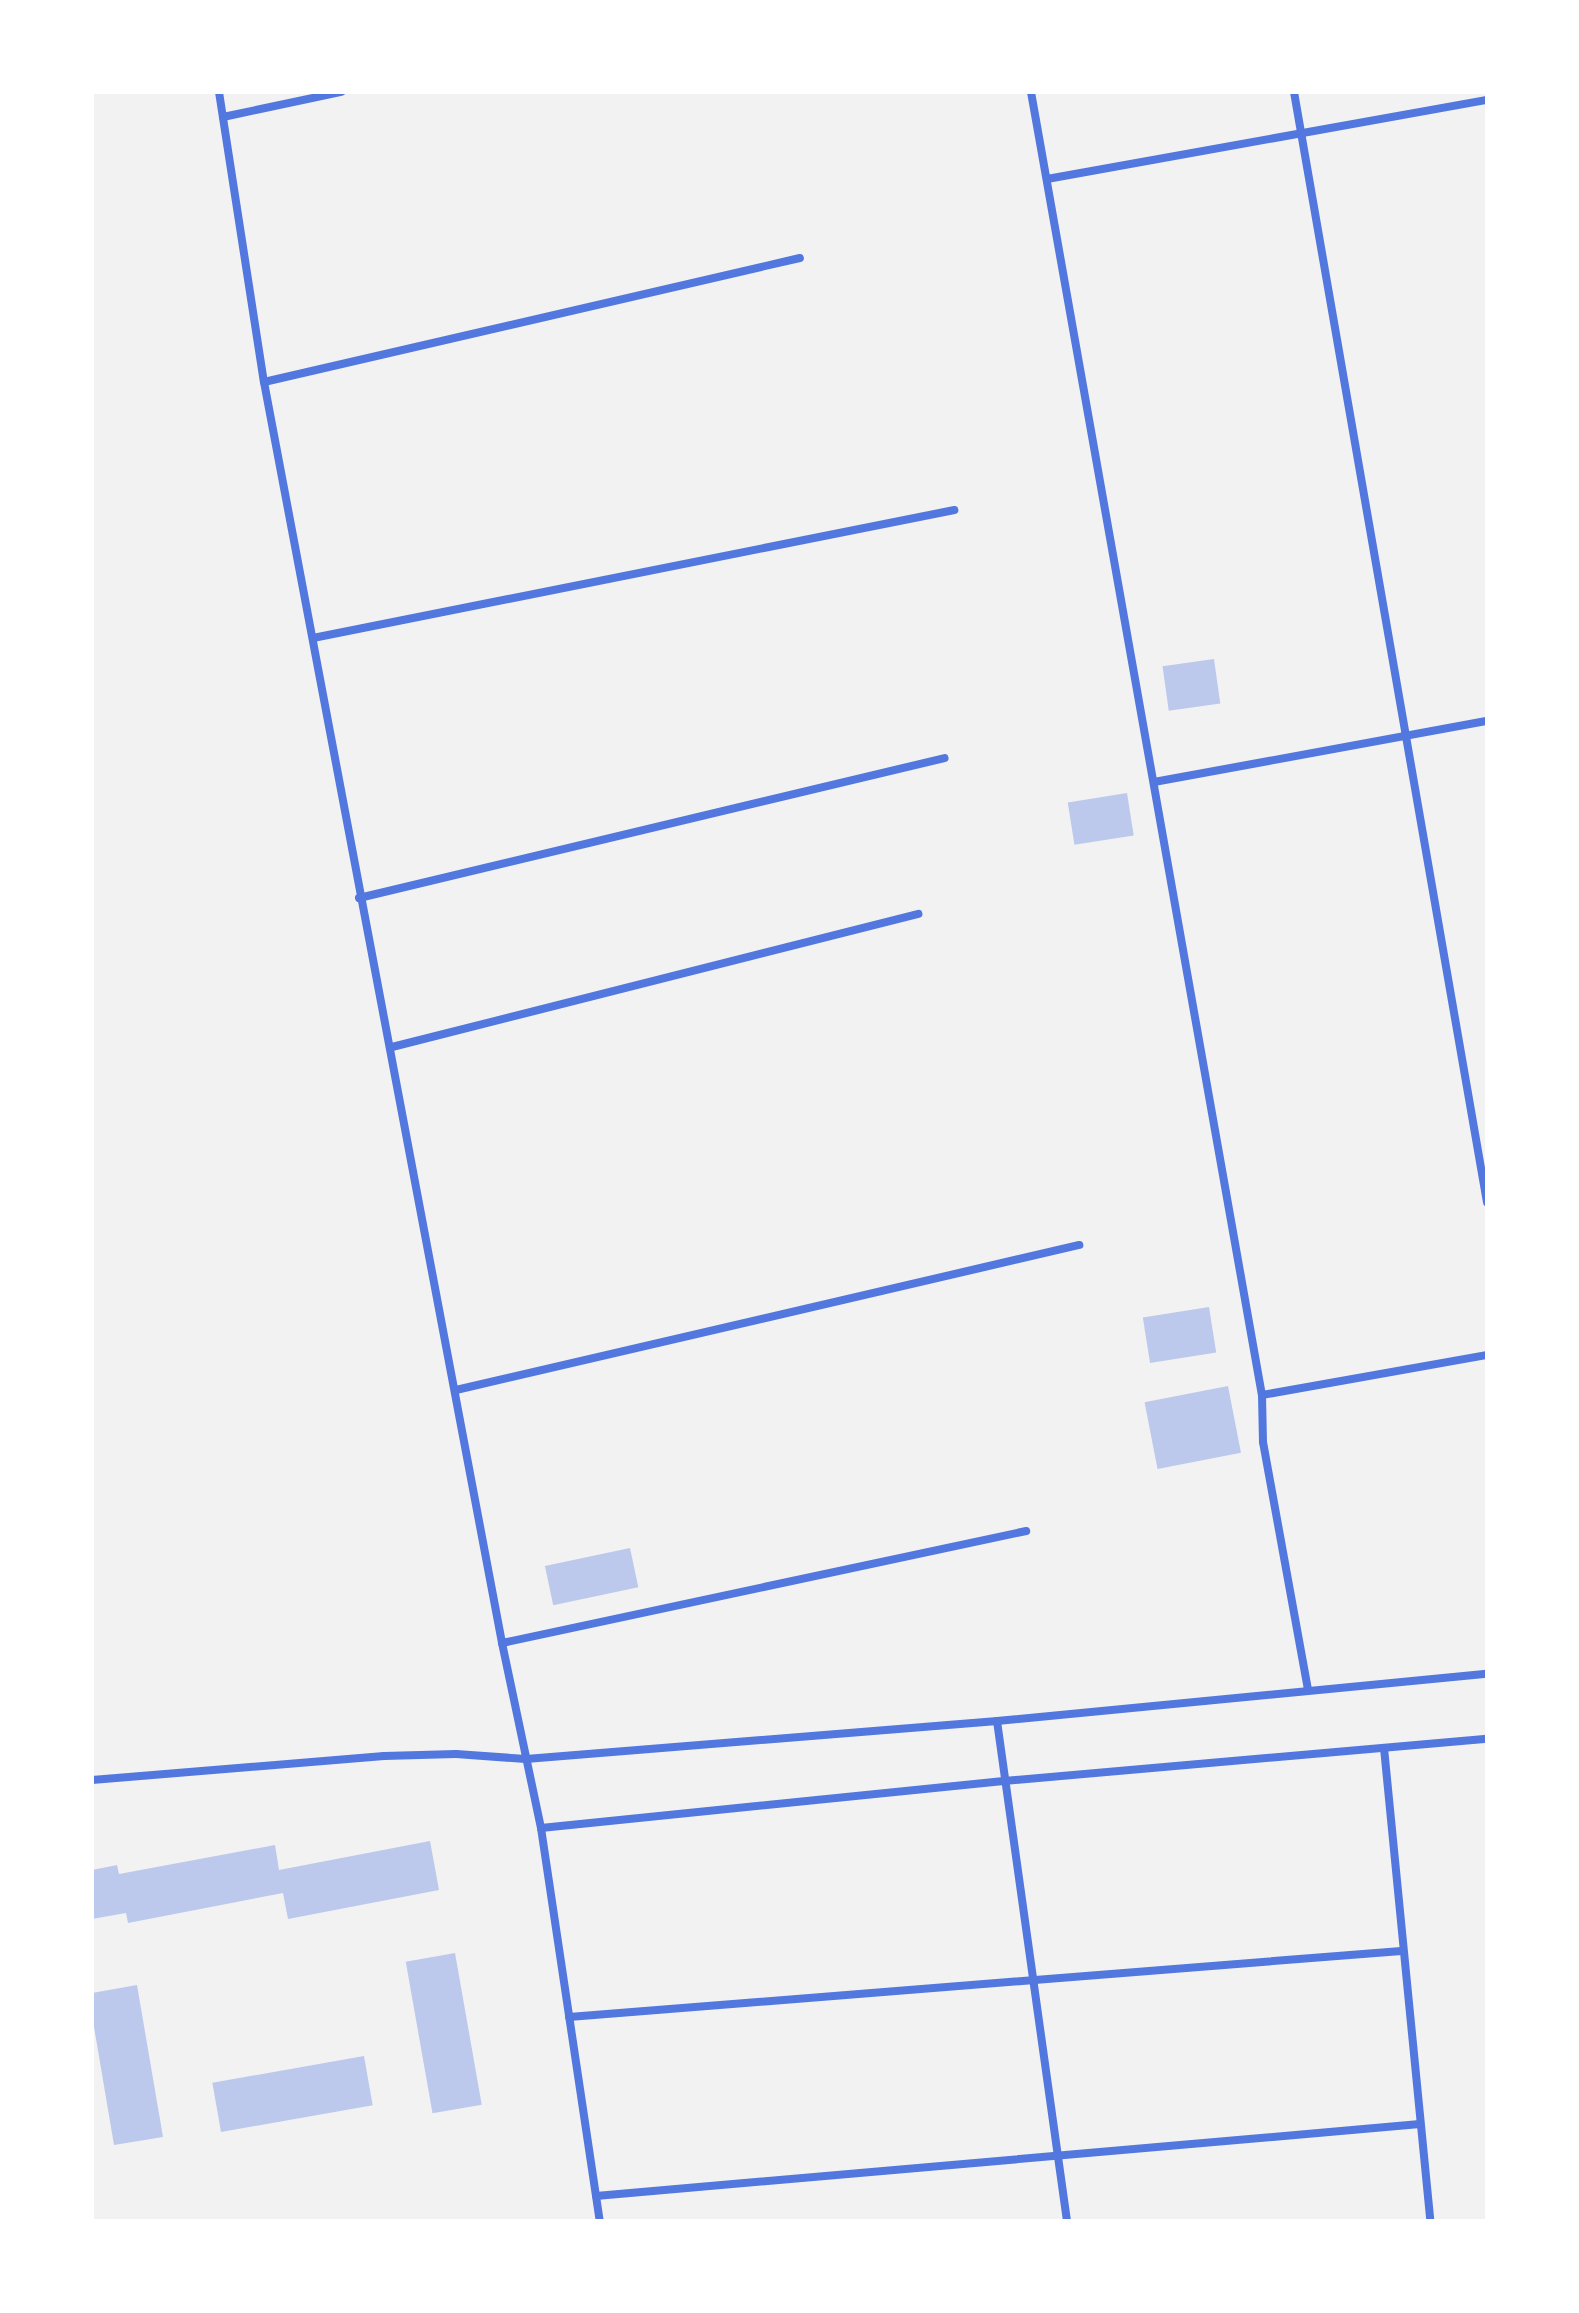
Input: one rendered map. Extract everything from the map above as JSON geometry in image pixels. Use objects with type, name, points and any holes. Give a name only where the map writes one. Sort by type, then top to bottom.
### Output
[{"type":"street","points":[[219,92],[264,382],[359,898],[392,1047],[502,1643],[541,1828],[600,2221]]},
{"type":"street","points":[[223,117],[341,92]]},
{"type":"street","points":[[1031,92],[1262,1395],[1263,1442],[1308,1690]]},
{"type":"street","points":[[1294,92],[1487,1202]]},
{"type":"street","points":[[1047,179],[1487,100]]},
{"type":"street","points":[[264,382],[800,258]]},
{"type":"street","points":[[313,638],[954,510]]},
{"type":"street","points":[[1154,782],[1487,721]]},
{"type":"street","points":[[359,898],[945,758]]},
{"type":"street","points":[[392,1047],[918,914]]},
{"type":"street","points":[[456,1390],[1079,1245]]},
{"type":"street","points":[[1262,1395],[1487,1355]]},
{"type":"street","points":[[502,1643],[1026,1531]]},
{"type":"street","points":[[92,1780],[384,1756],[456,1754],[526,1759],[997,1721],[1487,1674]]},
{"type":"street","points":[[997,1721],[1067,2221]]},
{"type":"street","points":[[541,1828],[1004,1781],[1487,1739]]},
{"type":"street","points":[[1384,1748],[1401,1951],[1430,2221]]},
{"type":"street","points":[[569,2017],[1401,1951]]},
{"type":"street","points":[[596,2196],[1420,2124]]},
{"type":"building","points":[[1214,659],[1220,704],[1169,711],[1163,666]]},
{"type":"building","points":[[1127,793],[1134,835],[1074,845],[1068,802]]},
{"type":"building","points":[[1209,1307],[1216,1352],[1150,1363],[1143,1317]]},
{"type":"building","points":[[1228,1386],[1241,1453],[1158,1469],[1145,1402]]},
{"type":"building","points":[[630,1548],[638,1587],[553,1605],[545,1566]]},
{"type":"building","points":[[430,1841],[439,1890],[288,1919],[283,1893],[128,1923],[126,1913],[92,1919],[92,1870],[117,1865],[119,1874],[275,1845],[279,1870]]},
{"type":"building","points":[[455,1953],[482,2105],[433,2113],[406,1962]]},
{"type":"building","points":[[137,1985],[163,2137],[114,2145],[92,2015],[92,1993]]},
{"type":"building","points":[[364,2056],[373,2105],[221,2132],[212,2083]]}]
